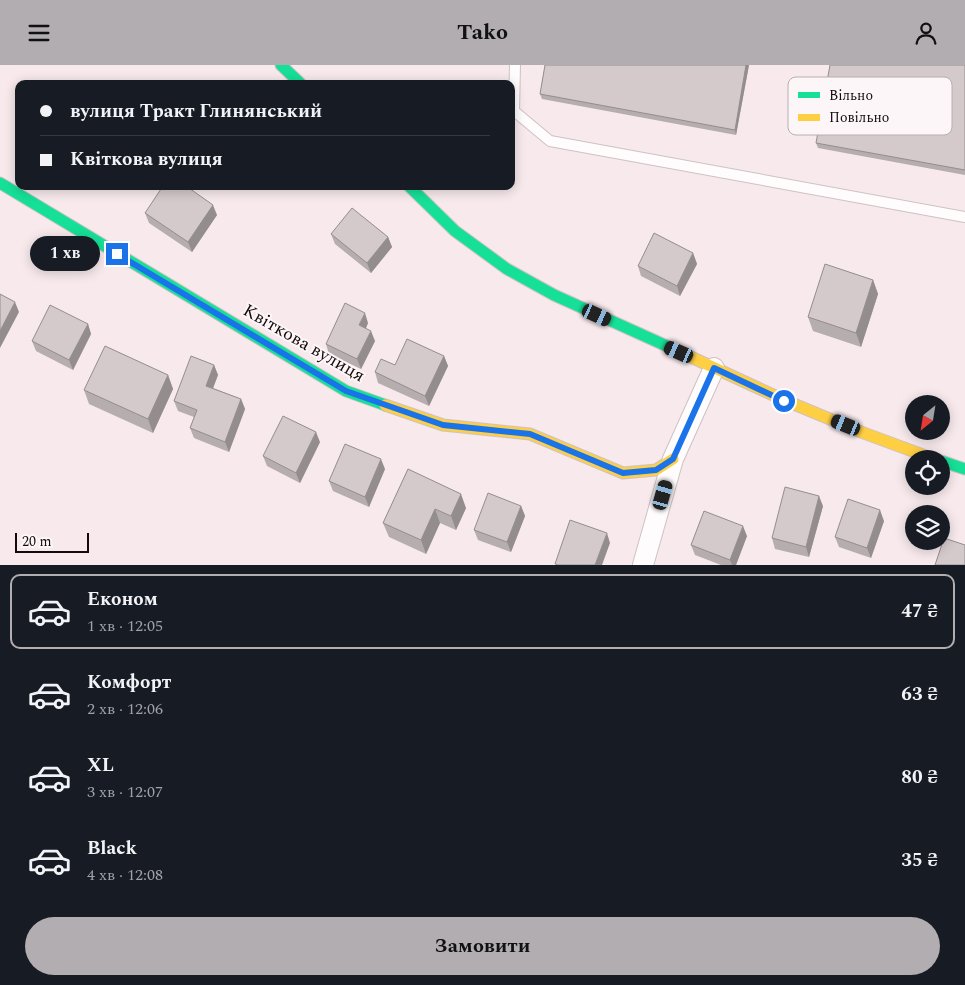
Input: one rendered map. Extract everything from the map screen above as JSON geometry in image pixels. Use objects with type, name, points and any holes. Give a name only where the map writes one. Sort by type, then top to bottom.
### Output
[{"type":"street","points":[[281,65],[297,80]]},
{"type":"street","name":"Квіткова вулиця","points":[[0,183],[346,391],[443,425],[530,434],[623,473],[656,470],[673,459]]},
{"type":"street","points":[[413,190],[455,231],[506,269],[570,303],[784,401],[910,450]]},
{"type":"street","points":[[643,565],[673,459],[714,368]]},
{"type":"street","points":[[950,464],[965,469]]},
{"type":"lane","points":[[515,65],[515,80]]},
{"type":"lane","points":[[515,112],[550,141],[965,217]]},
{"type":"building","points":[[545,65],[746,65],[735,130],[540,94]]},
{"type":"building","points":[[830,65],[965,65],[965,170],[816,143],[817,135],[952,135],[952,77],[828,77]]},
{"type":"building","points":[[160,190],[192,190],[213,205],[188,242],[145,213]]},
{"type":"building","points":[[352,208],[388,237],[367,263],[331,234]]},
{"type":"building","points":[[654,233],[693,253],[677,286],[638,266]]},
{"type":"building","points":[[825,264],[873,280],[856,333],[808,317]]},
{"type":"building","points":[[0,294],[15,302],[0,331]]},
{"type":"building","points":[[345,303],[365,313],[359,325],[371,331],[357,359],[326,344]]},
{"type":"building","points":[[50,305],[88,324],[69,360],[32,341]]},
{"type":"building","points":[[407,339],[444,356],[425,396],[375,372],[381,359],[395,365]]},
{"type":"building","points":[[105,346],[168,375],[148,419],[84,390]]},
{"type":"building","points":[[191,356],[214,365],[206,386],[241,399],[225,442],[190,428],[197,410],[174,401]]},
{"type":"building","points":[[283,416],[316,432],[296,473],[263,456]]},
{"type":"building","points":[[345,444],[381,459],[365,497],[329,481]]},
{"type":"building","points":[[408,469],[461,494],[451,516],[435,509],[421,540],[383,523]]},
{"type":"building","points":[[785,487],[819,496],[806,547],[772,538]]},
{"type":"building","points":[[488,493],[521,506],[507,542],[474,530]]},
{"type":"building","points":[[848,499],[880,510],[867,548],[835,537]]},
{"type":"building","points":[[704,511],[743,526],[730,560],[691,545]]},
{"type":"building","points":[[570,520],[607,533],[595,565],[555,564]]},
{"type":"building","points":[[950,540],[965,545],[965,565],[935,565],[940,550],[950,550]]},
{"type":"traffic: fast","points":[[281,65],[297,80]]},
{"type":"traffic: fast","points":[[0,183],[346,391],[385,405]]},
{"type":"traffic: fast","points":[[413,190],[455,231],[507,269],[554,295],[680,352]]},
{"type":"traffic: fast","points":[[950,464],[965,469]]},
{"type":"traffic: slow","points":[[680,352],[784,400],[910,450]]},
{"type":"traffic: slow","points":[[385,405],[443,425],[530,434],[623,473],[656,470],[673,459]]},
{"type":"route","points":[[117,254],[346,391],[443,425],[530,434],[623,473],[656,470],[673,459],[714,368],[784,401]]}]
